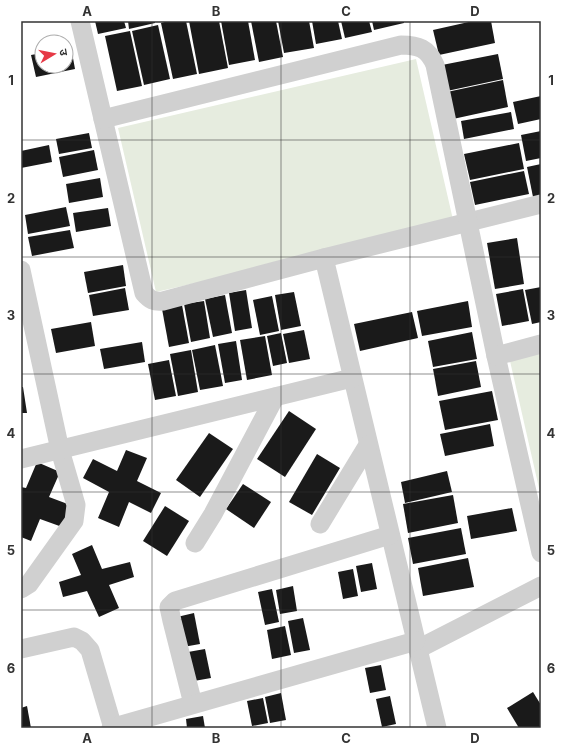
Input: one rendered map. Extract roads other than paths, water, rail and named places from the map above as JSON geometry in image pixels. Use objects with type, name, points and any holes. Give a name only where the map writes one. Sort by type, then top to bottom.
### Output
[{"type":"street","points":[[80,21],[144,293],[149,299],[155,302],[541,204]]},
{"type":"street","points":[[103,118],[401,45],[415,45],[425,50],[431,57],[435,66],[496,356],[541,553]]},
{"type":"street","points":[[324,258],[437,728]]},
{"type":"street","points":[[21,270],[60,450],[76,505],[74,520],[29,584],[21,589]]},
{"type":"street","points":[[496,356],[541,344]]},
{"type":"street","points":[[21,459],[352,378]]},
{"type":"street","points":[[195,543],[213,514],[275,397]]},
{"type":"street","points":[[320,524],[368,445]]},
{"type":"street","points":[[193,704],[169,607],[175,601],[390,535]]},
{"type":"street","points":[[21,649],[74,637],[82,641],[90,650],[112,728],[193,704],[417,645],[541,586]]}]
